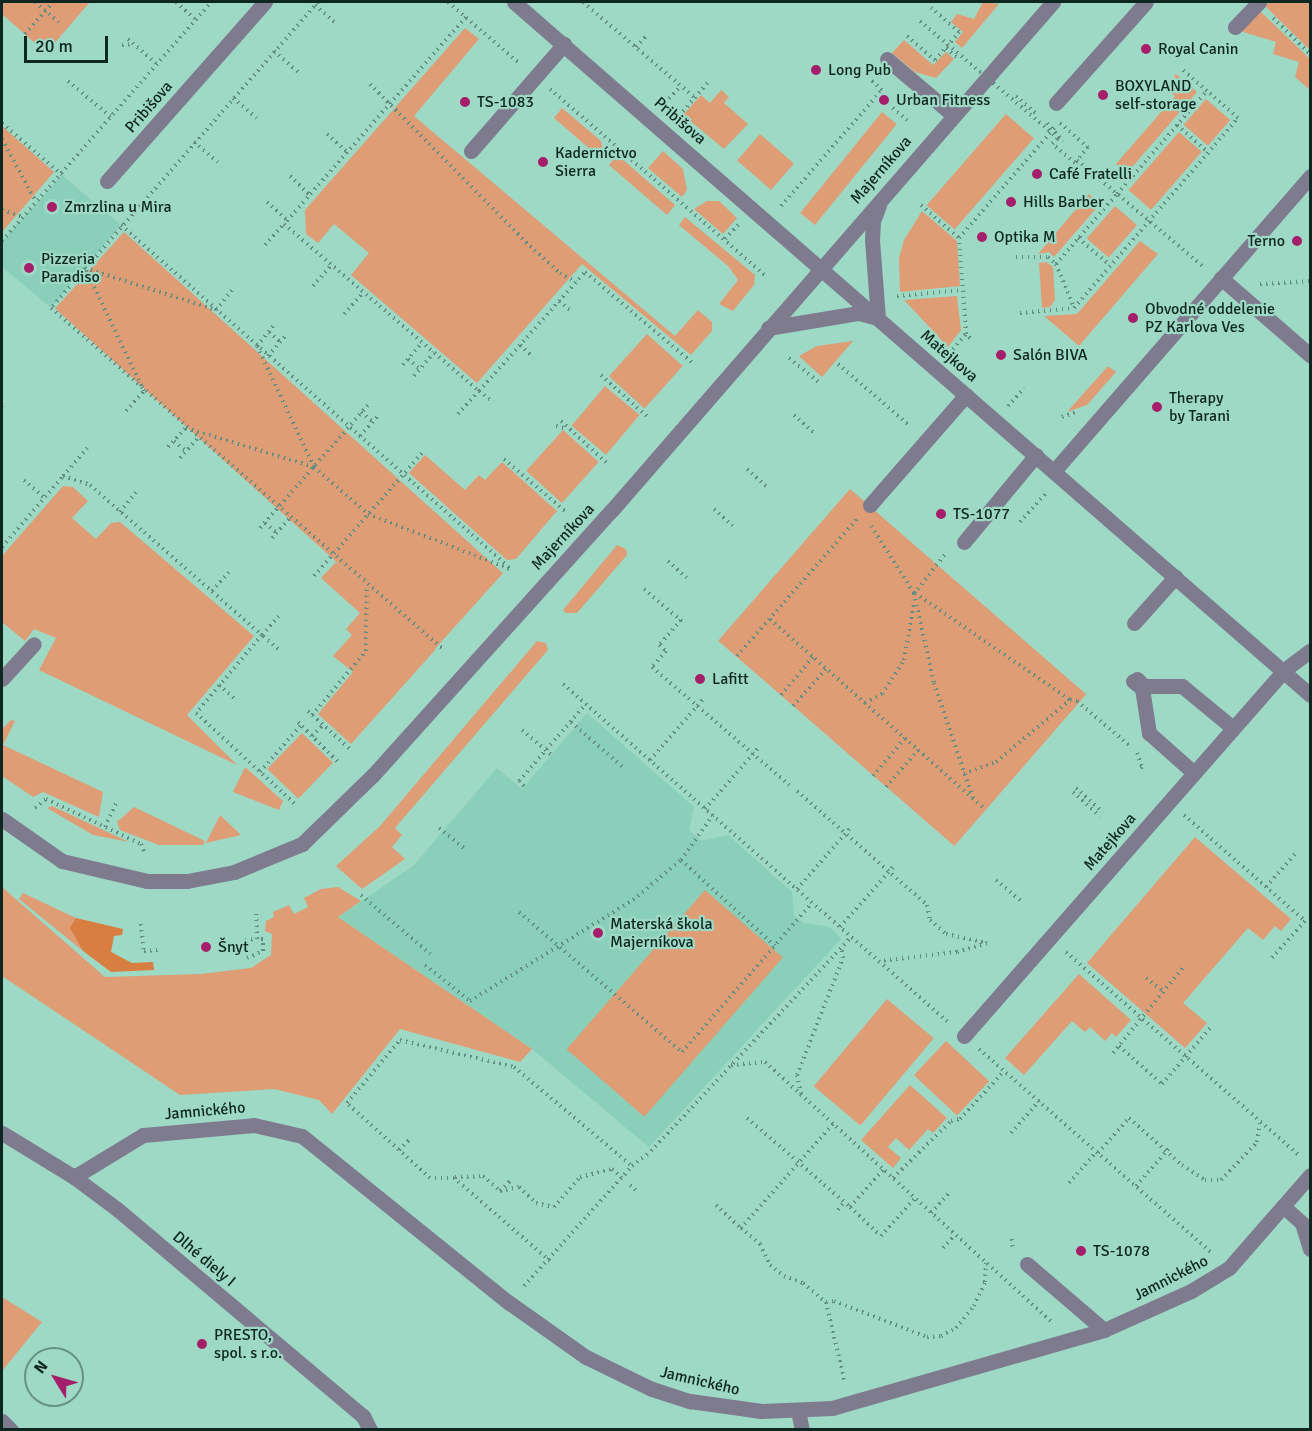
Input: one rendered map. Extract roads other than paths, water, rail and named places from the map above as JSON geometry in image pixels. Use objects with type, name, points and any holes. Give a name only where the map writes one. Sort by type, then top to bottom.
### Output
[{"type":"street","name":"Pribišova","points":[[107,181],[265,2]]},
{"type":"street","name":"Pribišova","points":[[514,2],[819,270]]},
{"type":"street","name":"Majerníkova","points":[[2,819],[62,861],[147,881],[187,880],[234,873],[302,844],[373,775],[1053,2]]},
{"type":"street","points":[[1062,108],[1146,2]]},
{"type":"street","points":[[1235,27],[1258,2]]},
{"type":"street","points":[[471,152],[564,44]]},
{"type":"street","points":[[887,59],[953,115]]},
{"type":"street","points":[[1054,471],[1311,176]]},
{"type":"street","points":[[768,328],[859,313],[878,318],[873,221],[882,196]]},
{"type":"street","name":"Matejkova","points":[[819,270],[966,394],[1311,695]]},
{"type":"street","points":[[1221,278],[1311,355]]},
{"type":"street","points":[[866,509],[966,394]]},
{"type":"street","points":[[964,542],[1036,456]]},
{"type":"street","points":[[1134,622],[1175,577]]},
{"type":"street","points":[[2,679],[34,644]]},
{"type":"street","points":[[1283,671],[1311,651]]},
{"type":"street","name":"Matejkova","points":[[964,1036],[1283,671]]},
{"type":"street","points":[[1194,773],[1149,733],[1142,688],[1134,679],[1144,686],[1182,686],[1233,728]]},
{"type":"street","name":"Jamnického","points":[[74,1176],[143,1134],[254,1125],[302,1136],[508,1302],[586,1357],[652,1389],[731,1408],[798,1410],[832,1408],[1072,1341],[1104,1330],[1191,1291],[1229,1268],[1311,1175]]},
{"type":"street","name":"Dlhé diely I","points":[[2,1133],[74,1176],[363,1416],[370,1430]]},
{"type":"street","points":[[1283,1206],[1302,1223],[1311,1249]]},
{"type":"street","points":[[1027,1264],[1104,1330]]},
{"type":"street","points":[[798,1410],[802,1430]]},
{"type":"street","points":[[2,1421],[11,1430]]},
{"type":"place","name":"Royal Canin","points":[[1146,49]]},
{"type":"place","name":"Long Pub","points":[[816,70]]},
{"type":"place","name":"BOXYLAND self-storage","points":[[1103,95]]},
{"type":"place","name":"Urban Fitness","points":[[884,100]]},
{"type":"place","name":"TS-1083","points":[[465,102]]},
{"type":"place","name":"Kaderníctvo Sierra","points":[[543,162]]},
{"type":"place","name":"Café Fratelli","points":[[1037,174]]},
{"type":"place","name":"Hills Barber","points":[[1011,202]]},
{"type":"place","name":"Zmrzlina u Mira","points":[[52,207]]},
{"type":"place","name":"Optika M","points":[[982,237]]},
{"type":"place","name":"Terno","points":[[1297,241]]},
{"type":"place","name":"Pizzeria Paradiso","points":[[29,268]]},
{"type":"place","name":"Obvodné oddelenie PZ Karlova Ves","points":[[1133,318]]},
{"type":"place","name":"Salón BIVA","points":[[1001,355]]},
{"type":"place","name":"Therapy by Tarani","points":[[1157,407]]},
{"type":"place","name":"TS-1077","points":[[941,514]]},
{"type":"place","name":"Lafitt","points":[[700,679]]},
{"type":"place","name":"Materská škola Majerníkova","points":[[598,933]]},
{"type":"place","name":"Šnyt","points":[[206,947]]},
{"type":"place","name":"TS-1078","points":[[1081,1251]]},
{"type":"place","name":"PRESTO, spol. s r.o.","points":[[202,1344]]}]
